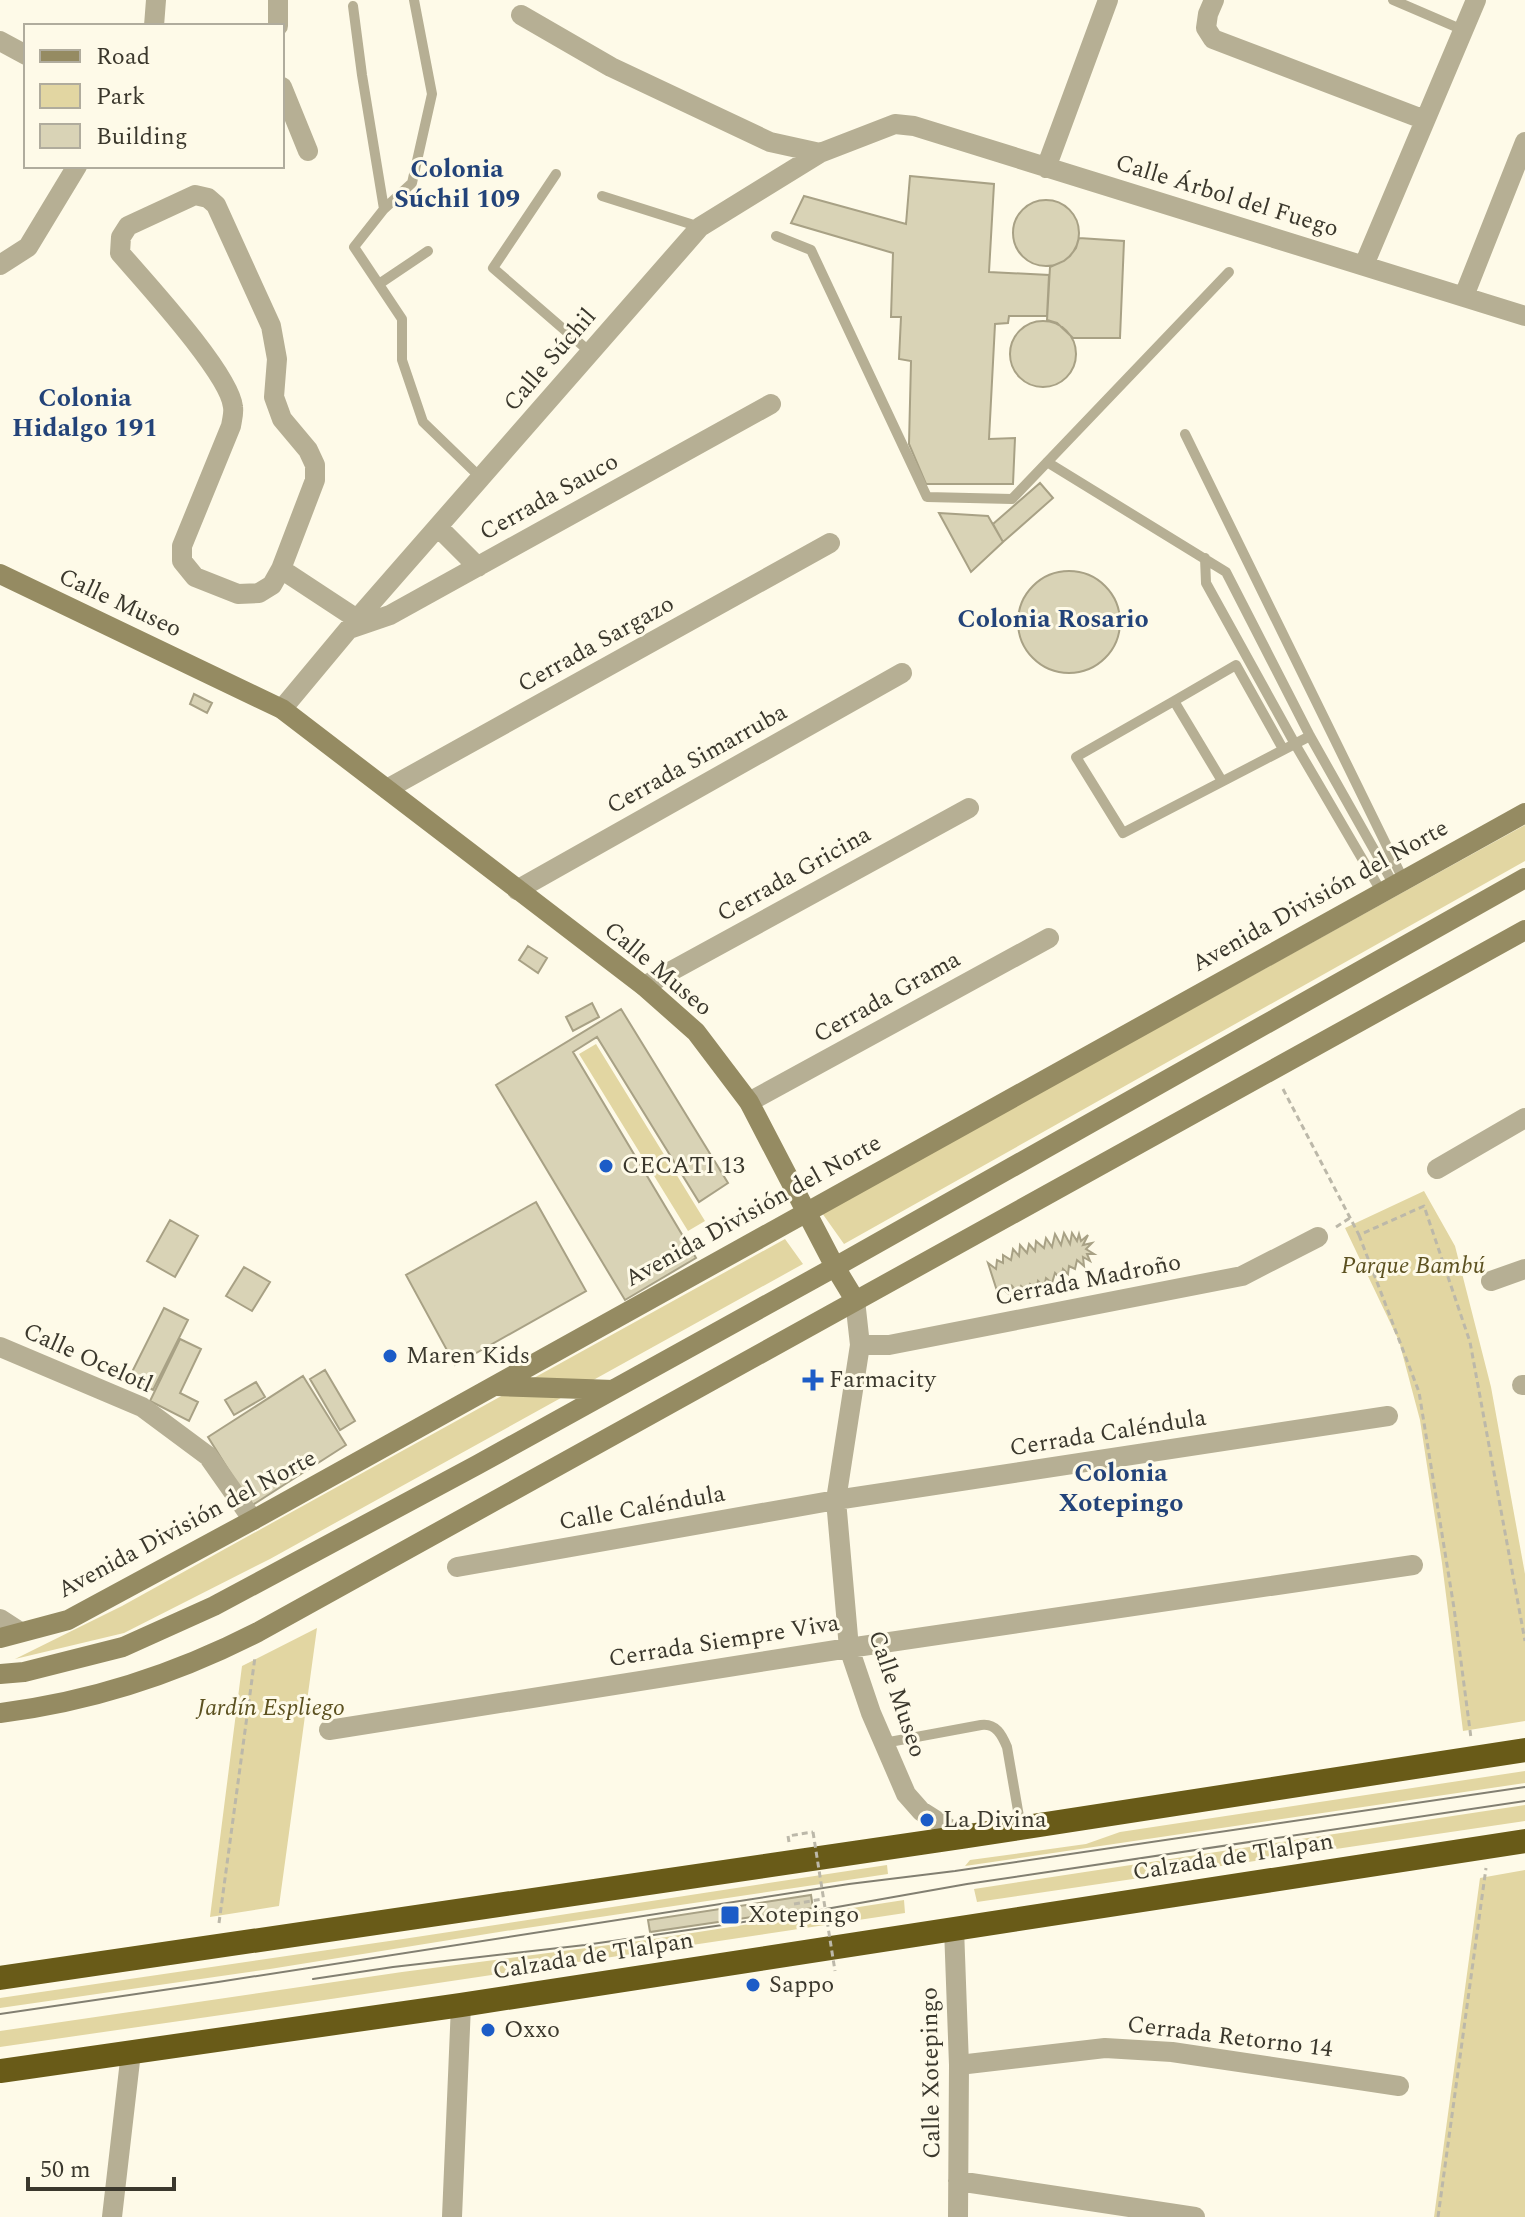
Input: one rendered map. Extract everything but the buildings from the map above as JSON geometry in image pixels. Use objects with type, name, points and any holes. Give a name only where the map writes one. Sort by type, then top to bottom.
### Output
[{"type":"highway","points":[[0,1978],[962,1837],[1525,1750]]},
{"type":"highway","name":"Calzada de Tlalpan","points":[[0,2071],[461,2005],[1525,1841]]},
{"type":"main road","name":"Calle Museo","points":[[0,574],[282,709],[644,986],[696,1032],[749,1102],[855,1300]]},
{"type":"main road","name":"Avenida División del Norte","points":[[10,1635],[68,1620],[253,1520],[1525,813]]},
{"type":"main road","points":[[0,1674],[24,1672],[123,1647],[214,1606],[835,1267],[1525,878]]},
{"type":"main road","points":[[0,1713],[86,1697],[198,1660],[258,1632],[1525,930]]},
{"type":"main road","points":[[494,1386],[613,1390]]},
{"type":"street","points":[[154,24],[156,0]]},
{"type":"street","points":[[278,0],[278,24]]},
{"type":"street","points":[[1046,168],[1108,0]]},
{"type":"street","points":[[1214,0],[1206,28],[1213,39],[1425,120]]},
{"type":"street","points":[[1364,265],[1476,0]]},
{"type":"street","points":[[521,15],[611,67],[770,142],[820,153]]},
{"type":"street","points":[[0,41],[24,54]]},
{"type":"street","points":[[284,92],[308,151]]},
{"type":"street","name":"Calle Súchil","points":[[282,709],[700,227],[820,153],[895,124],[914,126]]},
{"type":"street","name":"Calle Árbol del Fuego","points":[[914,126],[1525,316]]},
{"type":"street","points":[[1464,296],[1525,142]]},
{"type":"street","points":[[0,265],[28,247],[76,168]]},
{"type":"street","points":[[195,195],[208,198],[216,205],[271,326],[277,359],[274,397],[282,419],[308,450],[315,465],[315,480],[281,569],[272,585],[259,593],[238,594],[195,577],[182,561],[182,546],[231,426],[233,407],[228,391],[208,359],[120,253],[121,237],[128,226],[195,195]]},
{"type":"street","name":"Cerrada Sauco","points":[[354,624],[390,615],[771,404]]},
{"type":"street","points":[[438,527],[478,567]]},
{"type":"street","name":"Cerrada Sargazo","points":[[387,789],[830,543]]},
{"type":"street","points":[[281,569],[354,624]]},
{"type":"street","name":"Cerrada Simarruba","points":[[517,890],[902,673]]},
{"type":"street","name":"Cerrada Gricina","points":[[644,986],[969,808]]},
{"type":"street","name":"Cerrada Grama","points":[[749,1102],[1049,938]]},
{"type":"street","points":[[1437,1169],[1525,1118]]},
{"type":"street","name":"Cerrada Madroño","points":[[860,1345],[889,1345],[1242,1276],[1318,1237]]},
{"type":"street","points":[[1491,1281],[1525,1269]]},
{"type":"street","name":"Calle Museo","points":[[855,1300],[860,1345],[836,1500],[849,1648],[871,1713],[906,1794],[912,1803],[962,1837]]},
{"type":"street","name":"Calle Ocelotl","points":[[0,1347],[142,1407],[208,1456],[253,1520]]},
{"type":"street","name":"Cerrada Caléndula","points":[[836,1500],[1388,1416]]},
{"type":"street","name":"Calle Caléndula","points":[[457,1567],[836,1500]]},
{"type":"street","name":"Cerrada Siempre Viva","points":[[329,1730],[849,1648],[1413,1565]]},
{"type":"street","points":[[0,1619],[10,1635]]},
{"type":"street","name":"Calle Xotepingo","points":[[954,1928],[959,2065],[958,2217]]},
{"type":"street","points":[[452,2217],[461,2005]]},
{"type":"street","name":"Cerrada Retorno 14","points":[[959,2065],[1105,2048],[1172,2052],[1399,2086]]},
{"type":"street","points":[[112,2217],[131,2052]]},
{"type":"street","points":[[958,2181],[1195,2217]]},
{"type":"lane","points":[[414,0],[432,94],[412,183],[384,209],[354,247],[402,319],[402,360],[423,422],[481,478]]},
{"type":"lane","points":[[1393,0],[1463,30]]},
{"type":"lane","points":[[353,6],[384,209]]},
{"type":"lane","points":[[556,174],[493,268],[590,352]]},
{"type":"lane","points":[[602,196],[700,227]]},
{"type":"lane","points":[[776,236],[811,250],[927,497],[1012,499],[1229,272]]},
{"type":"lane","points":[[379,284],[428,251]]},
{"type":"lane","points":[[1185,434],[1393,886]]},
{"type":"lane","points":[[1047,462],[1226,572],[1310,736],[1393,886]]},
{"type":"lane","points":[[1205,558],[1206,583],[1295,744],[1393,886]]},
{"type":"lane","points":[[1283,749],[1236,665],[1076,757],[1123,833],[1310,736]]},
{"type":"lane","points":[[1174,701],[1222,781]]},
{"type":"lane","points":[[884,1743],[987,1724],[995,1728],[1007,1747],[1021,1828]]},
{"type":"path","points":[[1273,1069],[1359,1235],[1419,1392],[1454,1608],[1473,1758]]},
{"type":"path","points":[[1359,1235],[1424,1206],[1470,1342],[1525,1641]]},
{"type":"path","points":[[216,1946],[258,1632]]},
{"type":"path","points":[[788,1836],[813,1832],[821,1900],[835,1971]]},
{"type":"path","points":[[1438,2217],[1489,1847]]},
{"type":"path","points":[[794,1904],[821,1900]]},
{"type":"green space","points":[[1525,825],[1525,861],[844,1244],[822,1213]]},
{"type":"green space","points":[[596,1044],[705,1221],[688,1231],[579,1054]]},
{"type":"green space","name":"Parque Bambú","points":[[1424,1191],[1455,1246],[1491,1387],[1525,1574],[1525,1721],[1463,1731],[1420,1420],[1399,1341],[1345,1228]]},
{"type":"green space","points":[[785,1239],[803,1264],[270,1559],[124,1633],[15,1659],[122,1606]]},
{"type":"green space","name":"Jardín Espliego","points":[[317,1628],[279,1906],[210,1917],[242,1666]]},
{"type":"green space","points":[[1525,1771],[1525,1783],[965,1866],[970,1860],[1086,1844],[1120,1832]]},
{"type":"green space","points":[[1525,1805],[1525,1821],[977,1902],[974,1889]]},
{"type":"green space","points":[[887,1865],[888,1874],[0,2008],[0,1998]]},
{"type":"green space","points":[[1525,1870],[1525,2217],[1434,2217],[1480,1878]]},
{"type":"green space","points":[[904,1900],[905,1913],[0,2047],[0,2031],[402,1972],[647,1940]]},
{"type":"tram line","points":[[0,2014],[849,1884],[1525,1787]]},
{"type":"tram line","points":[[313,1979],[792,1915],[967,1884],[1525,1801]]},
{"type":"place","name":"CECATI 13","points":[[606,1166]]},
{"type":"place","name":"Maren Kids","points":[[390,1356]]},
{"type":"place","name":"Farmacity","points":[[813,1380]]},
{"type":"place","name":"La Divina","points":[[927,1820]]},
{"type":"place","name":"Xotepingo","points":[[730,1915]]},
{"type":"place","name":"Sappo","points":[[753,1985]]},
{"type":"place","name":"Oxxo","points":[[488,2030]]},
{"type":"district","name":"Colonia Súchil 109","points":[[457,184]]},
{"type":"district","name":"Colonia Hidalgo 191","points":[[85,413]]},
{"type":"district","name":"Colonia Rosario","points":[[1053,619]]},
{"type":"district","name":"Colonia Xotepingo","points":[[1121,1488]]}]
